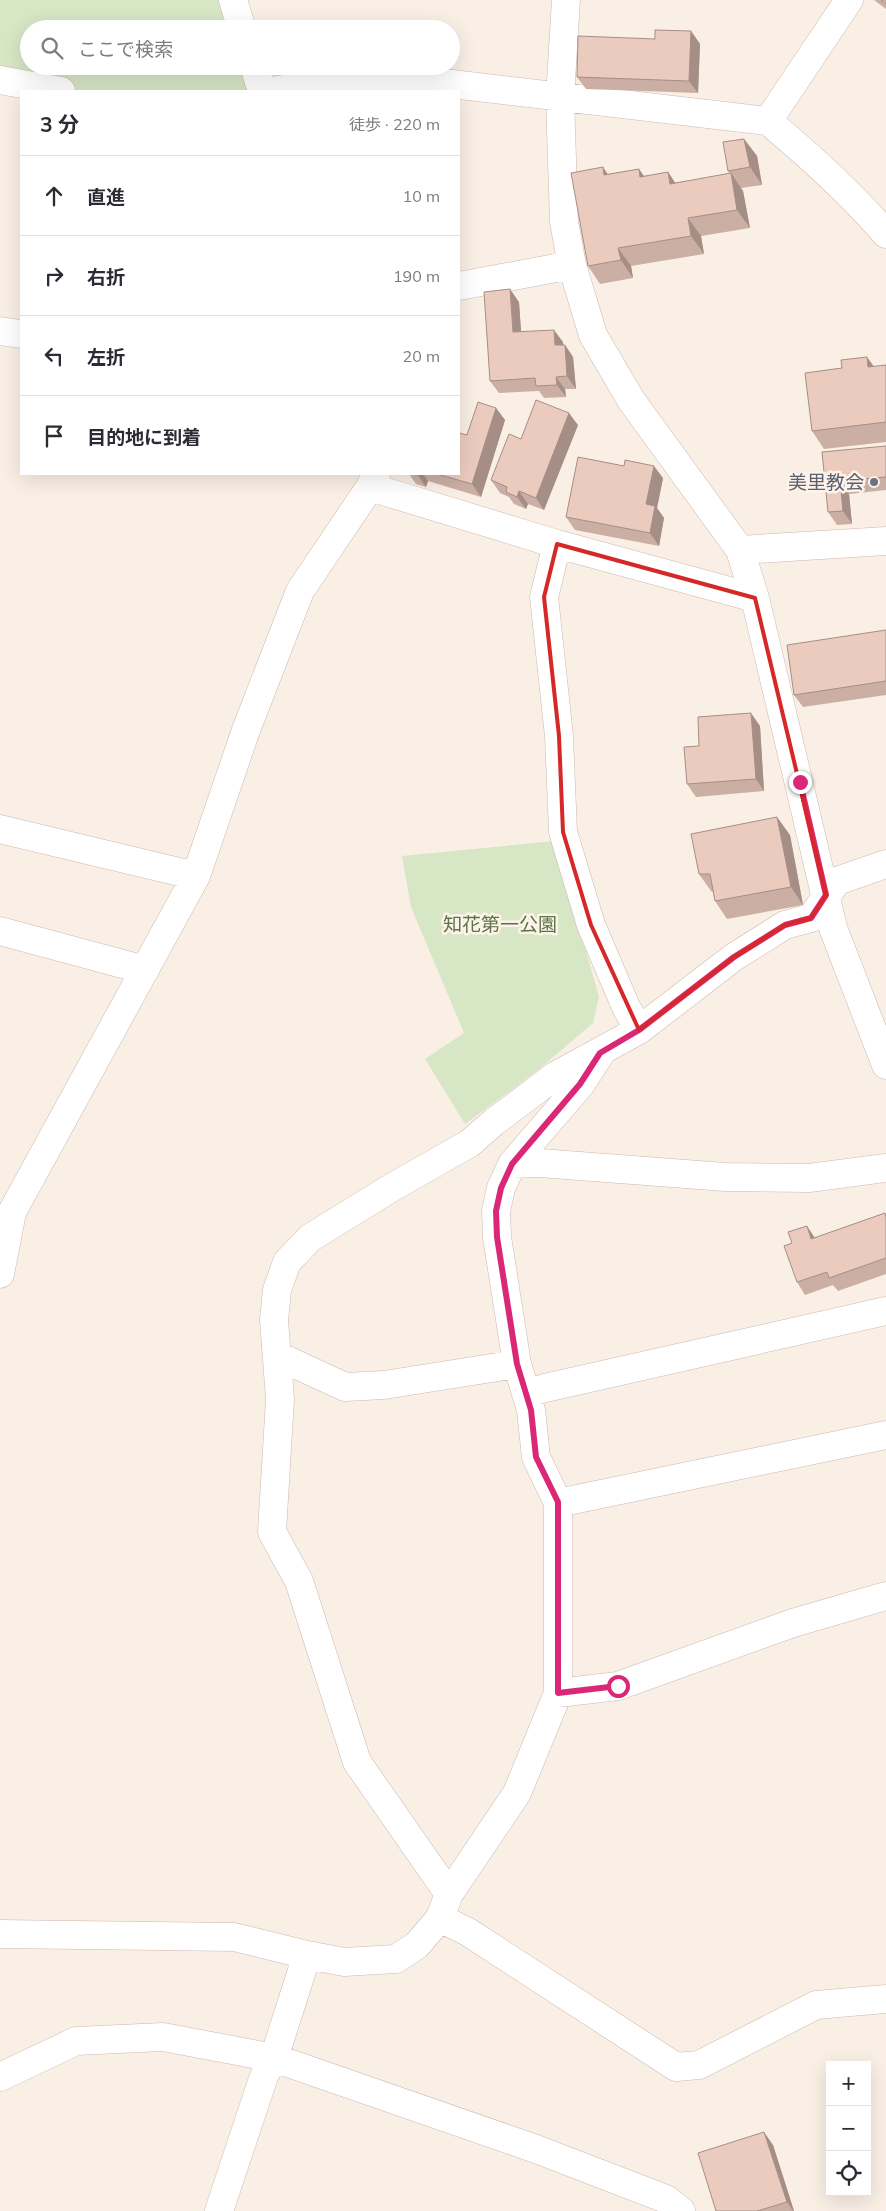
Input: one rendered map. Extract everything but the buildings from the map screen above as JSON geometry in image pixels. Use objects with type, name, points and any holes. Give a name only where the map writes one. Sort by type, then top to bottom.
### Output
[{"type":"street","points":[[233,0],[239,20]]},
{"type":"street","points":[[566,0],[560,97],[564,222],[572,265],[593,335],[631,400],[740,550],[755,598],[833,928],[886,1065]]},
{"type":"street","points":[[768,121],[848,0]]},
{"type":"street","points":[[257,75],[262,90]]},
{"type":"street","points":[[0,80],[55,90]]},
{"type":"street","points":[[286,90],[413,83],[452,84],[768,121],[821,165],[860,204],[886,234]]},
{"type":"street","points":[[460,286],[572,265]]},
{"type":"street","points":[[0,331],[20,334]]},
{"type":"street","points":[[0,1274],[12,1212],[196,876],[246,730],[300,591],[373,480],[557,544],[755,598]]},
{"type":"street","points":[[740,550],[886,541]]},
{"type":"street","points":[[557,544],[544,597],[559,736],[563,832],[591,925],[626,1007],[639,1030]]},
{"type":"street","points":[[0,829],[196,876]]},
{"type":"street","points":[[886,864],[837,881],[811,918],[785,925],[734,957],[639,1030],[555,1076],[494,1122],[470,1143],[391,1188],[310,1238],[287,1262],[277,1290],[274,1320],[280,1399],[272,1532],[299,1581],[357,1762],[445,1906],[468,1932],[676,2067],[699,2065],[816,2005],[886,1999]]},
{"type":"street","points":[[0,931],[145,970]]},
{"type":"street","points":[[0,1934],[234,1937],[306,1955],[344,1962],[396,1959],[417,1945],[445,1906],[517,1793],[558,1693],[558,1502],[536,1457],[531,1410],[517,1364],[496,1228],[496,1211],[501,1188],[512,1164],[580,1084],[600,1053]]},
{"type":"street","points":[[512,1164],[540,1163],[725,1177],[809,1178],[886,1168]]},
{"type":"street","points":[[526,1394],[545,1388],[886,1311]]},
{"type":"street","points":[[278,1356],[345,1387],[384,1385],[517,1364]]},
{"type":"street","points":[[558,1502],[886,1435]]},
{"type":"street","points":[[558,1693],[618,1686],[793,1623],[886,1596]]},
{"type":"street","points":[[219,2211],[264,2076],[274,2058],[306,1955]]},
{"type":"street","points":[[0,2077],[76,2041],[163,2037],[274,2058],[536,2149],[666,2199],[681,2211]]},
{"type":"highlighted area","points":[[557,544],[755,598],[826,895],[811,918],[785,925],[734,957],[639,1030],[591,925],[563,832],[559,736],[544,597]]},
{"type":"green space","points":[[0,0],[233,0],[239,20],[20,20],[20,75],[257,75],[262,90],[55,90],[0,80]]},
{"type":"green space","name":"知花第一公園","points":[[555,841],[599,997],[593,1023],[538,1070],[465,1124],[425,1059],[464,1033],[411,907],[402,856]]},
{"type":"place","name":"美里教会","points":[[874,482]]},
{"type":"route","points":[[618,1686],[558,1693],[558,1502],[536,1457],[531,1410],[517,1364],[497,1237],[496,1211],[501,1188],[512,1164],[580,1084],[600,1053],[639,1030],[734,957],[785,925],[811,918],[826,895],[800,782]]}]
